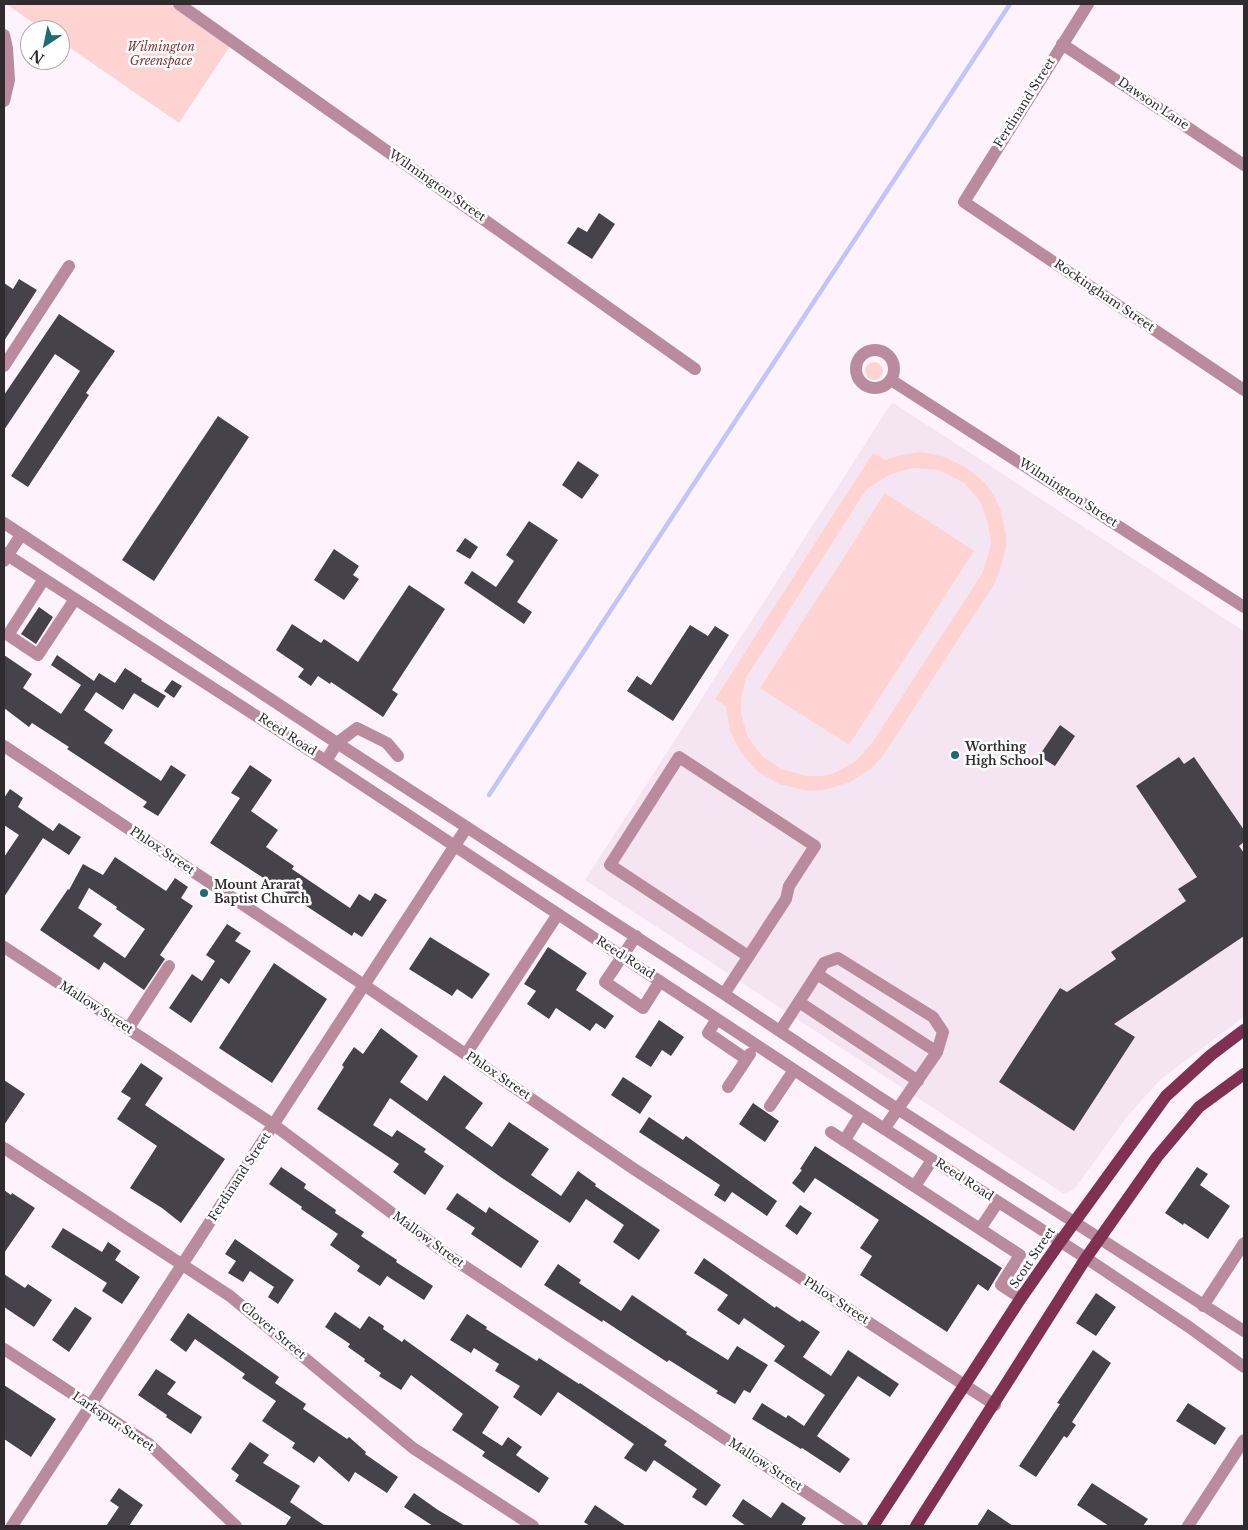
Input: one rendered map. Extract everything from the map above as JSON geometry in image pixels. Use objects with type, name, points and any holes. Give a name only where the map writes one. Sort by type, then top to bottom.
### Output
[{"type":"main road","name":"Scott Street","points":[[873,1526],[1021,1298],[1166,1096],[1211,1055],[1244,1030]]},
{"type":"main road","points":[[916,1526],[1086,1258],[1157,1157],[1199,1107],[1244,1074]]},
{"type":"street","name":"Wilmington Street","points":[[179,4],[695,369]]},
{"type":"street","name":"Ferdinand Street","points":[[964,202],[1088,4]]},
{"type":"street","points":[[4,35],[7,48],[9,80],[4,100]]},
{"type":"street","name":"Dawson Lane","points":[[1062,44],[1244,165]]},
{"type":"street","name":"Rockingham Street","points":[[964,202],[1244,390]]},
{"type":"street","points":[[4,366],[69,266]]},
{"type":"street","name":"Wilmington Street","points":[[891,380],[1244,607]]},
{"type":"street","name":"Reed Road","points":[[4,523],[337,743],[636,936],[1099,1240],[1244,1332]]},
{"type":"street","points":[[5,557],[21,534]]},
{"type":"street","name":"Reed Road","points":[[5,557],[44,579],[326,761],[861,1114],[1086,1258],[1189,1327],[1244,1367]]},
{"type":"street","points":[[44,579],[8,635],[38,655],[75,599]]},
{"type":"street","points":[[163,656],[175,636]]},
{"type":"street","points":[[326,761],[337,743],[357,728],[387,743],[398,756]]},
{"type":"street","name":"Phlox Street","points":[[4,746],[364,985],[634,1169],[994,1405]]},
{"type":"street","points":[[724,994],[786,899],[789,886],[815,846],[679,757],[610,865],[748,956]]},
{"type":"street","name":"Ferdinand Street","points":[[12,1526],[467,827]]},
{"type":"street","points":[[466,1054],[558,914]]},
{"type":"street","points":[[636,936],[605,982],[643,1008],[660,981]]},
{"type":"street","name":"Mallow Street","points":[[4,947],[274,1125],[452,1258],[857,1526]]},
{"type":"street","points":[[780,1031],[824,963],[838,958],[933,1017],[943,1032],[937,1052],[884,1129]]},
{"type":"street","points":[[128,1029],[169,966]]},
{"type":"street","points":[[817,974],[937,1052]]},
{"type":"street","points":[[799,1002],[918,1081]]},
{"type":"street","points":[[717,1019],[708,1033],[746,1059]]},
{"type":"street","points":[[728,1087],[756,1045]]},
{"type":"street","points":[[770,1106],[794,1070]]},
{"type":"street","points":[[844,1140],[861,1114]]},
{"type":"street","points":[[831,1132],[1020,1255],[1001,1284],[1021,1298]]},
{"type":"street","name":"Clover Street","points":[[4,1148],[230,1296],[413,1448],[533,1526]]},
{"type":"street","points":[[915,1186],[932,1160]]},
{"type":"street","points":[[980,1229],[998,1202]]},
{"type":"street","points":[[1203,1306],[1244,1242]]},
{"type":"street","name":"Larkspur Street","points":[[4,1349],[149,1444],[236,1526]]},
{"type":"street","points":[[1188,1526],[1244,1440]]},
{"type":"shaded area","name":"Worthing High School","points":[[892,402],[1244,631],[1244,1017],[1161,1079],[1126,1118],[1074,1190],[1064,1194],[585,880]]},
{"type":"green space","name":"Wilmington Greenspace","points":[[6,4],[170,4],[230,46],[179,123],[70,48],[70,20],[29,20]]},
{"type":"green space","points":[[870,362],[878,362],[883,367],[881,378],[870,380],[865,375],[865,367]]},
{"type":"green space","points":[[922,452],[945,457],[967,468],[985,483],[1000,508],[1006,534],[1006,547],[999,573],[993,586],[884,754],[872,768],[850,782],[828,789],[804,790],[779,784],[758,772],[742,754],[730,731],[726,706],[715,699],[873,453],[885,460],[900,455]],"holes":[[[914,468],[938,470],[964,483],[980,501],[988,523],[991,542],[983,572],[872,743],[855,762],[832,774],[821,776],[807,776],[781,769],[763,757],[747,735],[741,713],[741,699],[746,678],[867,489],[894,473]]]},
{"type":"green space","points":[[885,493],[974,551],[849,745],[760,688]]},
{"type":"building","points":[[599,213],[615,224],[592,259],[567,243],[578,227],[587,232]]},
{"type":"building","points":[[19,279],[37,290],[4,341],[4,283],[13,289]]},
{"type":"building","points":[[59,314],[115,351],[86,393],[89,395],[28,487],[11,476],[80,371],[55,354],[4,430],[4,395]]},
{"type":"building","points":[[218,416],[249,437],[154,581],[122,560]]},
{"type":"building","points":[[578,461],[599,475],[582,499],[562,485]]},
{"type":"building","points":[[529,521],[558,540],[517,602],[532,612],[524,624],[464,583],[472,571],[496,587],[514,561],[506,555]]},
{"type":"building","points":[[465,538],[478,547],[470,559],[456,551]]},
{"type":"building","points":[[334,549],[359,566],[353,575],[359,579],[344,600],[314,580]]},
{"type":"building","points":[[409,585],[445,609],[392,690],[398,694],[383,717],[331,682],[330,684],[318,676],[311,686],[298,677],[304,669],[276,650],[292,624],[321,643],[324,639],[358,662]]},
{"type":"building","points":[[39,607],[53,617],[36,644],[21,634]]},
{"type":"building","points":[[690,625],[708,636],[715,626],[729,635],[673,721],[627,691],[637,676],[651,685]]},
{"type":"building","points":[[4,655],[32,674],[23,688],[61,714],[81,685],[51,665],[57,655],[94,681],[99,673],[115,683],[125,668],[142,679],[141,681],[166,696],[158,708],[134,693],[123,710],[96,692],[84,710],[113,730],[104,743],[161,781],[171,765],[186,775],[158,816],[143,807],[147,802],[67,749],[69,747],[32,723],[29,727],[4,708]]},
{"type":"building","points":[[172,680],[182,686],[174,698],[164,691]]},
{"type":"building","points":[[1060,725],[1075,736],[1055,766],[1039,756]]},
{"type":"building","points":[[1179,757],[1184,764],[1194,757],[1244,830],[1244,842],[1239,846],[1244,853],[1244,936],[1114,1024],[1135,1037],[1074,1131],[999,1082],[1060,988],[1067,992],[1116,959],[1111,952],[1186,901],[1178,889],[1197,877],[1136,786]]},
{"type":"building","points":[[250,765],[272,780],[251,811],[278,830],[266,847],[294,866],[292,869],[350,908],[359,894],[370,901],[375,893],[387,900],[362,937],[354,932],[352,936],[210,843],[240,798],[231,793]]},
{"type":"building","points":[[10,789],[23,798],[18,807],[53,831],[59,823],[81,837],[69,855],[43,838],[4,897],[4,857],[19,835],[4,825],[4,798]]},
{"type":"building","points":[[115,857],[166,891],[175,878],[188,887],[181,898],[193,906],[160,955],[165,959],[144,990],[104,962],[99,970],[40,930],[69,890],[83,864],[103,875]],"holes":[[[89,888],[117,907],[116,909],[145,929],[125,958],[93,936],[102,924],[78,908]]]},
{"type":"building","points":[[227,924],[241,933],[235,941],[251,951],[229,984],[221,978],[191,1023],[169,1008],[192,974],[202,981],[215,961],[206,955]]},
{"type":"building","points":[[430,937],[490,974],[472,999],[457,989],[452,996],[409,969]]},
{"type":"building","points":[[548,947],[587,973],[576,990],[614,1016],[605,1029],[596,1023],[590,1031],[556,1008],[549,1019],[527,1004],[536,991],[524,984]]},
{"type":"building","points":[[274,963],[327,999],[272,1083],[219,1048]]},
{"type":"building","points":[[659,1020],[684,1037],[671,1056],[662,1050],[651,1067],[635,1057]]},
{"type":"building","points":[[381,1028],[418,1056],[400,1082],[427,1101],[444,1075],[483,1103],[465,1128],[492,1147],[509,1122],[549,1149],[531,1175],[561,1196],[578,1171],[596,1184],[595,1186],[660,1230],[639,1260],[613,1242],[624,1225],[586,1199],[570,1223],[502,1178],[390,1098],[373,1125],[392,1137],[397,1130],[426,1149],[424,1152],[444,1166],[425,1195],[393,1172],[399,1164],[317,1109],[344,1067],[342,1065],[354,1047],[363,1054]]},
{"type":"building","points":[[141,1063],[163,1078],[145,1105],[225,1159],[181,1223],[162,1208],[130,1188],[157,1146],[117,1119],[131,1098],[121,1092]]},
{"type":"building","points":[[623,1077],[652,1096],[640,1114],[611,1095]]},
{"type":"building","points":[[4,1080],[25,1094],[4,1125]]},
{"type":"building","points":[[753,1103],[779,1121],[765,1142],[739,1124]]},
{"type":"building","points":[[649,1117],[683,1140],[686,1136],[777,1201],[767,1216],[732,1192],[725,1202],[714,1195],[720,1185],[639,1132]]},
{"type":"building","points":[[815,1146],[1002,1268],[988,1291],[978,1284],[947,1332],[860,1275],[872,1256],[860,1248],[879,1220],[815,1178],[804,1193],[792,1183],[802,1170],[800,1169]]},
{"type":"building","points":[[281,1167],[306,1184],[304,1188],[336,1210],[335,1213],[364,1232],[361,1236],[433,1286],[424,1300],[387,1276],[380,1286],[357,1271],[360,1266],[330,1245],[338,1234],[269,1184]]},
{"type":"building","points":[[1197,1167],[1208,1174],[1200,1185],[1230,1206],[1208,1239],[1165,1213]]},
{"type":"building","points":[[4,1190],[35,1208],[4,1253]]},
{"type":"building","points":[[457,1193],[486,1213],[489,1207],[539,1241],[521,1268],[471,1234],[475,1228],[446,1209]]},
{"type":"building","points":[[800,1205],[812,1213],[797,1235],[785,1226]]},
{"type":"building","points":[[63,1228],[102,1252],[108,1242],[121,1251],[115,1260],[140,1277],[122,1304],[102,1291],[107,1283],[51,1247]]},
{"type":"building","points":[[235,1239],[294,1280],[278,1304],[268,1297],[274,1287],[250,1271],[243,1282],[228,1273],[236,1261],[225,1254]]},
{"type":"building","points":[[704,1258],[775,1308],[776,1306],[800,1322],[802,1320],[820,1332],[803,1357],[831,1376],[848,1350],[899,1384],[890,1397],[858,1376],[817,1436],[850,1459],[840,1473],[752,1419],[762,1403],[786,1418],[788,1415],[804,1426],[825,1395],[774,1361],[785,1346],[744,1318],[739,1325],[717,1310],[728,1295],[694,1273]]},
{"type":"building","points":[[558,1264],[581,1280],[579,1283],[621,1311],[632,1295],[687,1332],[686,1334],[728,1360],[737,1346],[768,1365],[750,1393],[744,1390],[735,1404],[669,1360],[667,1362],[603,1320],[602,1322],[544,1285]]},
{"type":"building","points":[[4,1274],[25,1288],[28,1284],[52,1300],[34,1327],[4,1307]]},
{"type":"building","points":[[1096,1293],[1116,1307],[1096,1336],[1076,1323]]},
{"type":"building","points":[[75,1307],[92,1318],[69,1352],[52,1340]]},
{"type":"building","points":[[335,1312],[360,1329],[369,1316],[384,1326],[383,1329],[402,1342],[404,1339],[499,1407],[482,1433],[502,1446],[508,1437],[522,1447],[516,1455],[549,1478],[539,1493],[482,1456],[485,1452],[452,1430],[463,1414],[411,1375],[401,1390],[379,1376],[381,1373],[348,1347],[350,1344],[325,1327]]},
{"type":"building","points":[[188,1313],[279,1377],[275,1383],[306,1404],[303,1409],[347,1439],[349,1437],[366,1452],[365,1454],[398,1477],[387,1493],[355,1472],[349,1482],[319,1456],[314,1463],[292,1448],[295,1443],[262,1421],[276,1401],[242,1378],[245,1374],[195,1339],[186,1352],[170,1340]]},
{"type":"building","points":[[467,1314],[487,1327],[486,1329],[537,1361],[539,1358],[580,1383],[667,1441],[664,1445],[721,1485],[706,1506],[692,1497],[697,1489],[654,1460],[646,1472],[624,1458],[634,1444],[558,1392],[541,1416],[513,1397],[520,1386],[495,1371],[499,1364],[474,1348],[471,1353],[450,1340]]},
{"type":"building","points":[[1093,1350],[1111,1363],[1072,1422],[1076,1425],[1067,1438],[1064,1436],[1036,1477],[1019,1466],[1060,1404],[1057,1403]]},
{"type":"building","points":[[156,1369],[176,1382],[167,1394],[202,1417],[191,1434],[138,1395]]},
{"type":"building","points":[[4,1385],[56,1419],[31,1457],[4,1439]]},
{"type":"building","points":[[1188,1403],[1226,1428],[1215,1445],[1176,1421]]},
{"type":"building","points":[[250,1442],[269,1455],[263,1463],[300,1486],[290,1502],[325,1526],[285,1526],[291,1517],[235,1481],[239,1475],[231,1469]]},
{"type":"building","points":[[1092,1483],[1148,1519],[1143,1526],[1109,1526],[1077,1505]]},
{"type":"building","points":[[119,1488],[143,1505],[129,1526],[106,1526],[119,1507],[110,1501]]},
{"type":"building","points":[[414,1493],[465,1526],[433,1526],[404,1507]]},
{"type":"building","points":[[743,1499],[771,1518],[782,1502],[806,1518],[801,1526],[746,1526],[732,1516]]},
{"type":"building","points":[[595,1505],[626,1526],[590,1526],[584,1522]]},
{"type":"building","points":[[988,1509],[1013,1526],[977,1526]]},
{"type":"waterway","points":[[489,795],[1010,4]]},
{"type":"place","name":"Worthing High School","points":[[955,755]]},
{"type":"place","name":"Mount Ararat Baptist Church","points":[[204,893]]}]
